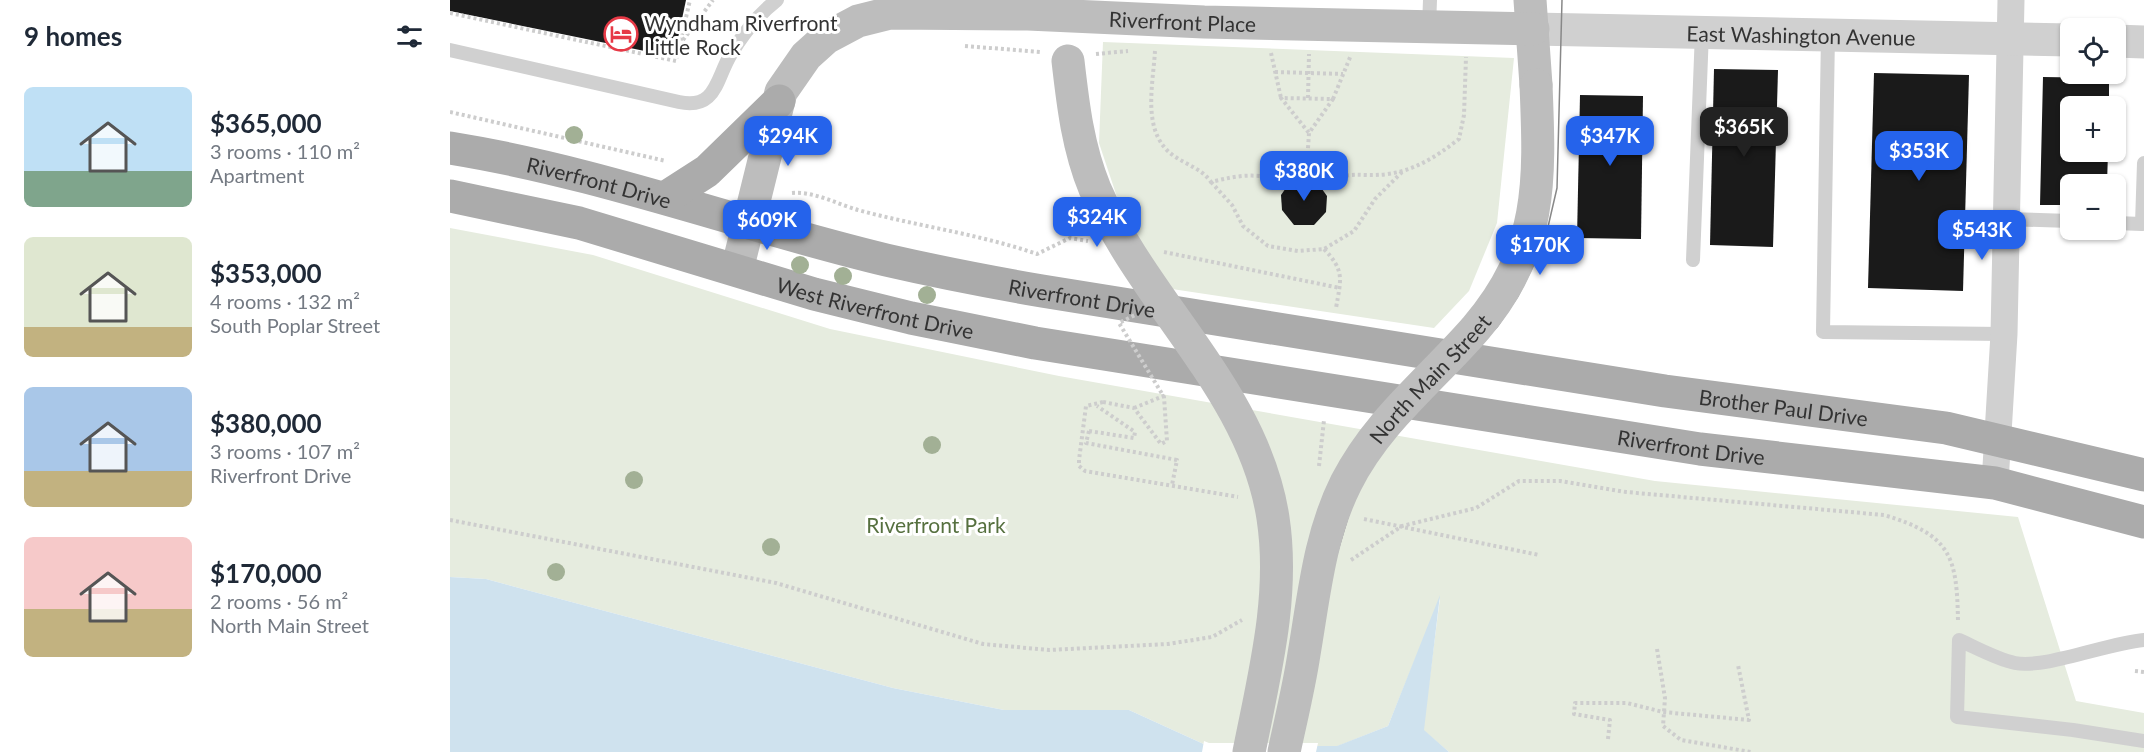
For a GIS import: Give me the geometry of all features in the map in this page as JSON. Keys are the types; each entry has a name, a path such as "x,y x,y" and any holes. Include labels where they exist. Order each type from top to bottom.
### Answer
{"main road":[{"name":"Riverfront Place","path":"748,221 779,100 793,73 826,38 858,21 885,13 914,7 1073,8 1188,16 1532,14"},
{"path":"1073,8 1067,56 1076,128 1095,188 1115,228 1159,301 1226,394 1245,429 1263,474 1273,518 1277,560 1273,622 1249,752"},
{"name":"North Main Street","path":"1284,752 1304,656 1318,562 1329,524 1345,485 1380,429 1476,329 1492,308 1520,259 1535,202 1540,167 1532,14"},
{"path":"665,198 707,171 779,100"},
{"name":"Riverfront Drive","path":"450,148 524,162 665,198 884,260 957,276 1421,350"},
{"name":"West Riverfront Drive","path":"450,196 579,223 813,294 911,318 1035,343 1235,375"},
{"path":"737,270 748,221"},
{"name":"Brother Paul Drive","path":"1421,350 1665,391 1946,428 2144,475"},
{"name":"Riverfront Drive","path":"1235,375 1700,449 1995,483 2144,522"}],"street":[{"path":"1995,483 2004,334 2011,0"},
{"name":"East Washington Avenue","path":"1532,14 1702,33 2060,40"},
{"path":"2126,41 2144,42"}],"lane":[{"path":"450,50 688,104 697,103 712,94 730,56 749,28 777,0"},
{"path":"1693,260 1702,33"},
{"path":"1828,35 1824,332 2004,334"},
{"path":"2126,223 2142,224 2144,163"},
{"path":"2006,219 2060,222"},
{"path":"2144,640 2109,645 2035,664 2002,659 1959,640 1957,717 2073,729 2144,741"}],"path":[{"path":"450,13 676,61 690,0"},
{"path":"681,42 713,0"},
{"path":"960,46 1067,56 1128,51"},
{"path":"1155,51 1152,117 1159,142 1172,154 1205,173 1232,205 1243,226 1268,246 1298,251 1324,249 1354,231 1375,199 1403,171"},
{"path":"1271,54 1281,98 1309,133"},
{"path":"1308,98 1309,54"},
{"path":"1306,178 1309,133 1333,99 1351,55"},
{"path":"1211,182 1229,177 1272,176 1289,185 1293,178 1314,178 1321,187 1337,176 1387,175 1431,160 1459,139 1464,115 1466,57"},
{"path":"1275,72 1343,75"},
{"path":"1281,98 1333,99"},
{"path":"450,112 678,164"},
{"path":"792,193 803,192 858,210 1011,245 1037,254 1070,238 1097,242"},
{"path":"1324,249 1338,264 1341,279 1336,308"},
{"path":"1153,250 1340,288"},
{"path":"1134,408 1161,444 1167,441 1164,396 1119,323 1141,311"},
{"path":"1174,391 1134,408 1103,402 1096,406 1086,406 1078,460 1085,471 1243,498"},
{"path":"1082,430 1134,438 1135,432 1096,406"},
{"path":"1089,431 1086,443 1177,460 1172,485"},
{"path":"1358,518 1539,555"},
{"path":"1657,649 1665,698 1662,712 1663,726 1681,740 1751,752"},
{"path":"1608,739 1611,720 1574,714 1575,703 1627,703 1662,712 1749,720 1738,665"},
{"path":"2135,671 2144,672"}],"green space":[{"path":"1103,42 1514,58 1497,223 1469,291 1434,328 1172,289 1123,215 1099,143"},
{"name":"Riverfront Park","path":"450,228 593,255 830,329 1059,376 1655,481 2018,517 2076,701 2144,713 2144,752 1449,752 1423,730 1440,598 1388,726 1338,746 1208,746 1129,710 1004,710 893,688 486,579 450,577"}],"water":[{"path":"450,577 486,579 893,688 1004,710 1129,710 1208,746 1337,746 1388,726 1440,595 1424,730 1449,752 450,752"}],"pier":[{"path":"1204,741 1209,743 1318,743 1316,752 1202,752"}],"building":[{"name":"Wyndham Riverfront Little Rock","path":"450,0 686,0 674,57 450,11"},
{"path":"1714,69 1778,70 1773,247 1710,245"},
{"path":"1874,73 1969,75 1963,291 1868,288"},
{"path":"2043,77 2060,77 2060,84 2109,84 2109,96 2060,96 2060,162 2108,162 2107,174 2060,174 2060,205 2040,205"},
{"path":"1580,95 1643,96 1641,239 1577,238"},
{"path":"1293,178 1314,178 1327,196 1326,212 1314,225 1294,225 1282,210 1281,195"}],"tram line":[{"path":"1296,752 1330,577 1351,507 1368,472 1407,417 1497,327 1518,296 1544,244 1557,188 1562,0"}],"place":[{"name":"Wyndham Riverfront Little Rock","path":"621,34"}]}
